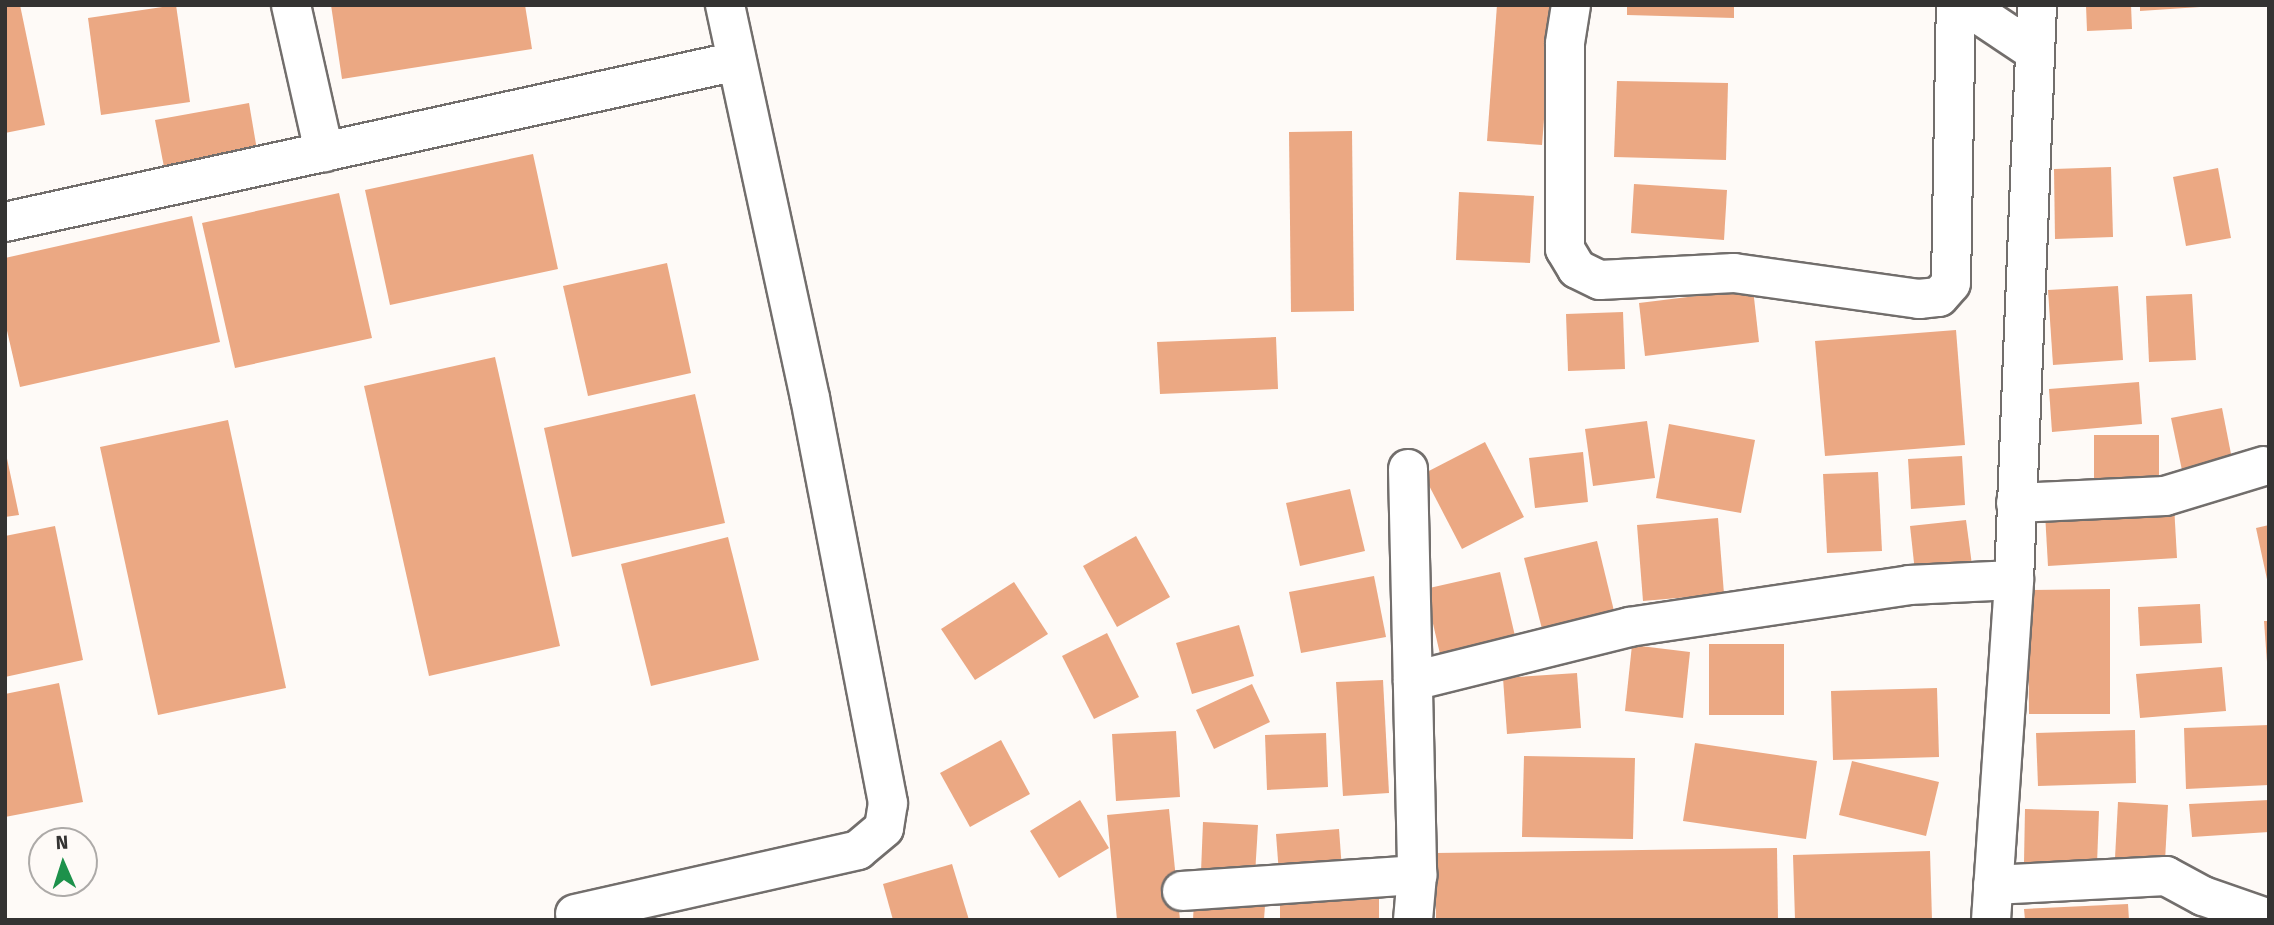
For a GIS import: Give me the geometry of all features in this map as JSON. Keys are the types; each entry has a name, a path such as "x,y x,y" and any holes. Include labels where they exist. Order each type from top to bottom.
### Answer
{"street":[{"path":"291,5 324,152"},
{"path":"575,914 858,850 884,828 886,789 810,398 725,5"},
{"path":"1571,5 1565,44 1565,249 1577,269 1600,280 1734,273 1919,299 1939,297 1951,283 1956,5"},
{"path":"1965,5 2034,51"},
{"path":"2037,5 2014,580 1992,902 2166,876 2203,896 2269,919"},
{"path":"5,222 737,61"},
{"path":"2016,503 2165,496 2264,466"},
{"path":"1408,469 1417,875 1413,920"},
{"path":"1413,681 1629,627 1909,585 2014,580"},
{"path":"1182,891 1417,875"}],"building":[{"path":"5,5 20,5 45,125 5,133"},
{"path":"176,5 190,102 101,115 88,18"},
{"path":"331,5 525,5 532,49 342,79"},
{"path":"1497,5 1553,5 1542,145 1487,141"},
{"path":"1627,5 1734,5 1734,18 1627,15"},
{"path":"2086,5 2131,5 2132,29 2087,31"},
{"path":"2140,5 2200,5 2200,7 2140,11"},
{"path":"1617,81 1728,83 1726,160 1614,157"},
{"path":"249,103 257,150 164,167 155,120"},
{"path":"1352,131 1354,311 1291,312 1289,132"},
{"path":"533,154 558,269 390,305 365,190"},
{"path":"2111,167 2113,237 2055,239 2054,169"},
{"path":"2218,168 2231,238 2186,246 2173,177"},
{"path":"1634,184 1727,190 1724,240 1631,233"},
{"path":"1459,192 1534,196 1530,263 1456,260"},
{"path":"339,193 372,338 235,368 202,223"},
{"path":"192,216 220,342 20,387 5,322 5,258"},
{"path":"667,263 691,373 588,396 563,286"},
{"path":"2118,286 2123,360 2053,365 2048,290"},
{"path":"1753,289 1759,342 1645,356 1639,303"},
{"path":"2192,294 2196,360 2149,362 2146,296"},
{"path":"1623,312 1625,369 1568,371 1566,314"},
{"path":"1956,330 1965,445 1825,456 1815,341"},
{"path":"1276,337 1278,389 1160,394 1157,342"},
{"path":"495,357 560,646 429,676 364,386"},
{"path":"2139,382 2142,424 2052,432 2049,389"},
{"path":"695,394 725,523 572,557 544,428"},
{"path":"2222,408 2233,464 2183,475 2171,418"},
{"path":"228,420 286,688 158,715 100,447"},
{"path":"1647,421 1655,478 1593,486 1585,429"},
{"path":"1669,424 1755,440 1741,513 1656,498"},
{"path":"2094,435 2159,435 2159,491 2094,492"},
{"path":"1485,442 1524,517 1462,549 1423,474"},
{"path":"5,449 19,515 5,517"},
{"path":"1583,452 1588,502 1535,508 1529,458"},
{"path":"1962,456 1965,505 1911,509 1908,459"},
{"path":"1878,472 1882,551 1827,553 1823,474"},
{"path":"1350,489 1365,551 1300,566 1286,503"},
{"path":"2174,505 2177,558 2048,566 2045,513"},
{"path":"1718,518 1724,594 1643,601 1637,525"},
{"path":"1966,520 1972,565 1915,572 1910,526"},
{"path":"2269,525 2269,583 2268,584 2256,528"},
{"path":"55,526 83,660 5,677 5,536"},
{"path":"1136,536 1170,597 1117,627 1083,566"},
{"path":"728,537 759,660 651,686 621,564"},
{"path":"1597,541 1614,611 1542,629 1524,558"},
{"path":"1500,572 1515,636 1440,654 1425,589"},
{"path":"1374,576 1386,637 1301,653 1289,592"},
{"path":"1014,582 1048,634 975,680 941,629"},
{"path":"2110,589 2110,714 2029,714 2028,590"},
{"path":"2200,604 2202,643 2140,646 2138,607"},
{"path":"2264,621 2269,621 2269,662 2267,662"},
{"path":"1239,625 1254,676 1192,694 1176,643"},
{"path":"1107,633 1139,697 1094,719 1062,656"},
{"path":"1709,644 1784,644 1784,715 1709,715"},
{"path":"1632,645 1690,652 1683,718 1625,711"},
{"path":"2222,667 2226,711 2140,718 2136,674"},
{"path":"1577,673 1581,728 1507,734 1503,678"},
{"path":"1383,680 1389,793 1343,796 1336,682"},
{"path":"59,683 83,802 5,817 5,694"},
{"path":"1252,684 1270,722 1214,749 1196,710"},
{"path":"1937,688 1939,757 1833,760 1831,691"},
{"path":"2269,725 2269,785 2186,789 2184,728"},
{"path":"2135,730 2136,783 2038,786 2036,733"},
{"path":"1176,731 1180,797 1116,801 1112,734"},
{"path":"1326,733 1328,787 1267,790 1265,735"},
{"path":"1001,740 1030,794 970,827 940,773"},
{"path":"1695,743 1817,761 1806,839 1683,821"},
{"path":"1524,756 1635,758 1633,839 1522,837"},
{"path":"1852,761 1939,782 1926,836 1839,815"},
{"path":"1080,800 1109,848 1059,878 1030,831"},
{"path":"2269,800 2269,832 2192,837 2189,804"},
{"path":"2118,802 2168,805 2165,861 2115,858"},
{"path":"1169,809 1180,920 1117,920 1107,815"},
{"path":"2025,809 2099,811 2097,864 2024,862"},
{"path":"1203,822 1258,825 1255,875 1201,872"},
{"path":"1339,829 1342,870 1279,874 1276,834"},
{"path":"1777,848 1778,920 1436,920 1435,853"},
{"path":"1930,851 1932,920 1795,920 1793,855"},
{"path":"952,864 969,920 893,920 883,884"},
{"path":"1379,899 1379,920 1280,920 1280,901"},
{"path":"1194,901 1265,905 1264,920 1193,920"},
{"path":"2128,904 2129,920 2025,920 2024,909"}]}
